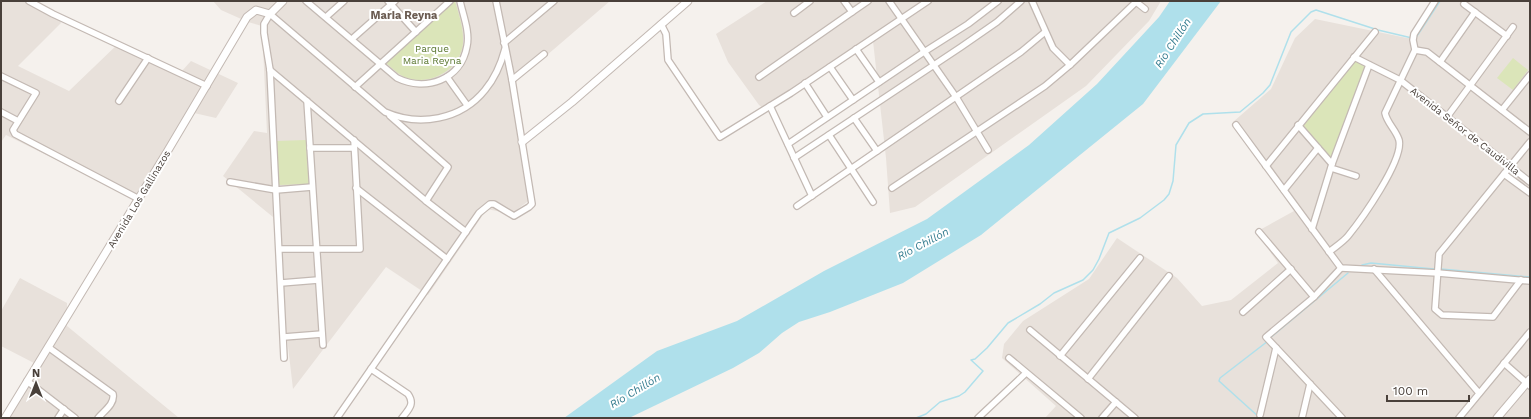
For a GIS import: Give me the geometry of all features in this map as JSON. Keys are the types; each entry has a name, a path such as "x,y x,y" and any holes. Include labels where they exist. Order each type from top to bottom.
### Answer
{"street":[{"path":"29,1 53,14 207,86"},
{"path":"283,1 270,14 264,24 264,33 270,70 284,358"},
{"path":"306,1 397,78 406,82 417,84 429,84 447,77 461,62 467,46 466,28 460,1"},
{"path":"326,17 344,1"},
{"path":"355,87 450,1"},
{"path":"337,418 479,213 490,204 494,204 514,216 532,204 512,80 496,1"},
{"path":"385,112 397,117 422,120 445,117 467,106 477,99 493,79 500,66 505,46 554,1"},
{"path":"522,142 572,102 688,1"},
{"path":"794,13 810,1"},
{"path":"844,1 852,12"},
{"path":"759,77 868,1"},
{"path":"889,1 956,97 988,150"},
{"path":"661,24 666,34 668,60 720,137 805,84 928,1"},
{"path":"788,144 968,24 998,1"},
{"path":"794,158 997,22 1021,1"},
{"path":"1032,1 1053,48 1070,65"},
{"path":"892,188 1045,86 1070,65 1136,1 1145,9"},
{"path":"1329,252 1347,237 1386,181 1397,152 1399,140 1386,118 1385,113 1415,50 1413,40 1414,34 1435,1"},
{"path":"352,40 391,2 416,32"},
{"path":"1464,4 1507,36"},
{"name":"Avenida Los Gallinazos","path":"4,418 139,199 247,17 256,10 270,14"},
{"path":"1440,62 1475,12"},
{"path":"270,14 448,167 426,201"},
{"path":"1447,117 1513,27"},
{"path":"798,206 1021,52 1045,32"},
{"path":"1266,166 1374,32"},
{"path":"856,49 879,82"},
{"path":"1415,50 1427,52 1530,132"},
{"path":"512,80 544,54"},
{"path":"119,101 148,58"},
{"name":"Avenida Señor de Caudivilla","path":"1354,58 1400,80 1530,182"},
{"path":"1312,229 1332,166 1369,65"},
{"path":"830,66 852,100"},
{"path":"270,70 426,201 466,232"},
{"path":"1502,110 1530,75"},
{"path":"1,76 36,93 13,130 15,134 139,199"},
{"path":"447,77 467,106"},
{"path":"805,84 828,117"},
{"path":"307,101 322,345"},
{"path":"770,106 812,196"},
{"path":"1,112 18,121"},
{"path":"854,118 877,151"},
{"path":"1236,125 1341,268"},
{"path":"1298,125 1332,166 1356,176"},
{"path":"829,135 873,202"},
{"path":"279,249 360,249 354,140"},
{"path":"1521,280 1493,317 1442,315 1435,309 1439,254 1530,142"},
{"path":"310,148 354,148"},
{"path":"1284,190 1318,148"},
{"path":"1504,174 1530,194"},
{"path":"230,182 276,190 312,187"},
{"path":"356,188 447,259"},
{"path":"1259,232 1314,297"},
{"path":"1060,356 1140,258"},
{"path":"1342,418 1266,337 1314,297 1341,268 1438,273 1530,281"},
{"path":"1243,312 1291,269"},
{"path":"1374,269 1479,393"},
{"path":"1088,379 1169,276"},
{"path":"281,283 318,280"},
{"path":"1030,330 1135,418"},
{"path":"1459,418 1530,332"},
{"path":"284,336 322,334"},
{"path":"48,347 113,394 113,402 98,418"},
{"path":"1260,415 1276,348"},
{"path":"1009,358 1081,418"},
{"path":"1497,418 1529,383 1504,363"},
{"path":"372,369 408,394 412,399 412,404 402,418"},
{"path":"978,418 1026,373"},
{"path":"27,381 75,418"},
{"path":"1302,418 1310,384"},
{"path":"1102,418 1116,402"},
{"path":"58,418 64,409"}],"shaded area":[{"path":"1,1 32,1 59,18 61,23 18,66 69,91 120,42 182,71 191,61 238,83 216,118 194,113 133,198 6,135 1,142"},
{"path":"213,1 610,1 511,86 531,199 511,214 487,209 428,295 386,267 293,389 273,217 223,176 254,131 267,133 262,26 248,22 221,10"},
{"path":"767,1 1161,1 1149,21 1086,86 915,207 890,213 886,158 873,41 768,112 759,105 728,62 716,34"},
{"path":"1438,1 1530,1 1530,418 1045,418 1056,406 1002,358 1004,344 1023,321 1089,279 1117,238 1177,278 1202,306 1231,300 1278,263 1256,232 1294,211 1233,122 1271,89 1295,38 1315,19 1407,38 1418,33"},
{"path":"20,278 67,303 67,326 179,418 1,418 34,363 1,346 1,311"}],"green space":[{"name":"Parque Maria Reyna","path":"455,1 462,27 463,43 461,52 452,67 437,76 420,80 404,77 386,63"},
{"path":"1513,58 1528,70 1513,90 1497,78"},
{"path":"1355,61 1365,66 1331,158 1303,125"},
{"path":"306,140 309,184 279,185 276,141"}],"water":[{"name":"Río Chillón","path":"1170,1 1221,1 1143,104 981,235 903,283 830,312 799,322 782,333 759,353 733,368 629,418 564,418 657,351 737,321 824,271 927,219 1029,145 1097,84 1159,17"}],"waterway":[{"path":"1415,37 1440,1"},
{"path":"916,418 926,414 940,402 959,396 965,392 983,371 971,360 975,359 987,348 1008,323 1040,304 1054,293 1083,280 1093,270 1109,233 1140,218 1164,200 1169,194 1173,181 1176,145 1189,123 1203,114 1240,112 1263,93 1270,85 1291,32 1311,12 1316,10 1378,30 1412,38"},
{"path":"1362,265 1371,263 1434,269"},
{"path":"1441,269 1530,277"},
{"path":"1270,338 1348,273"},
{"path":"1260,418 1219,381 1220,378 1268,341"}],"district":[{"name":"Maria Reyna","path":"404,15"}]}
